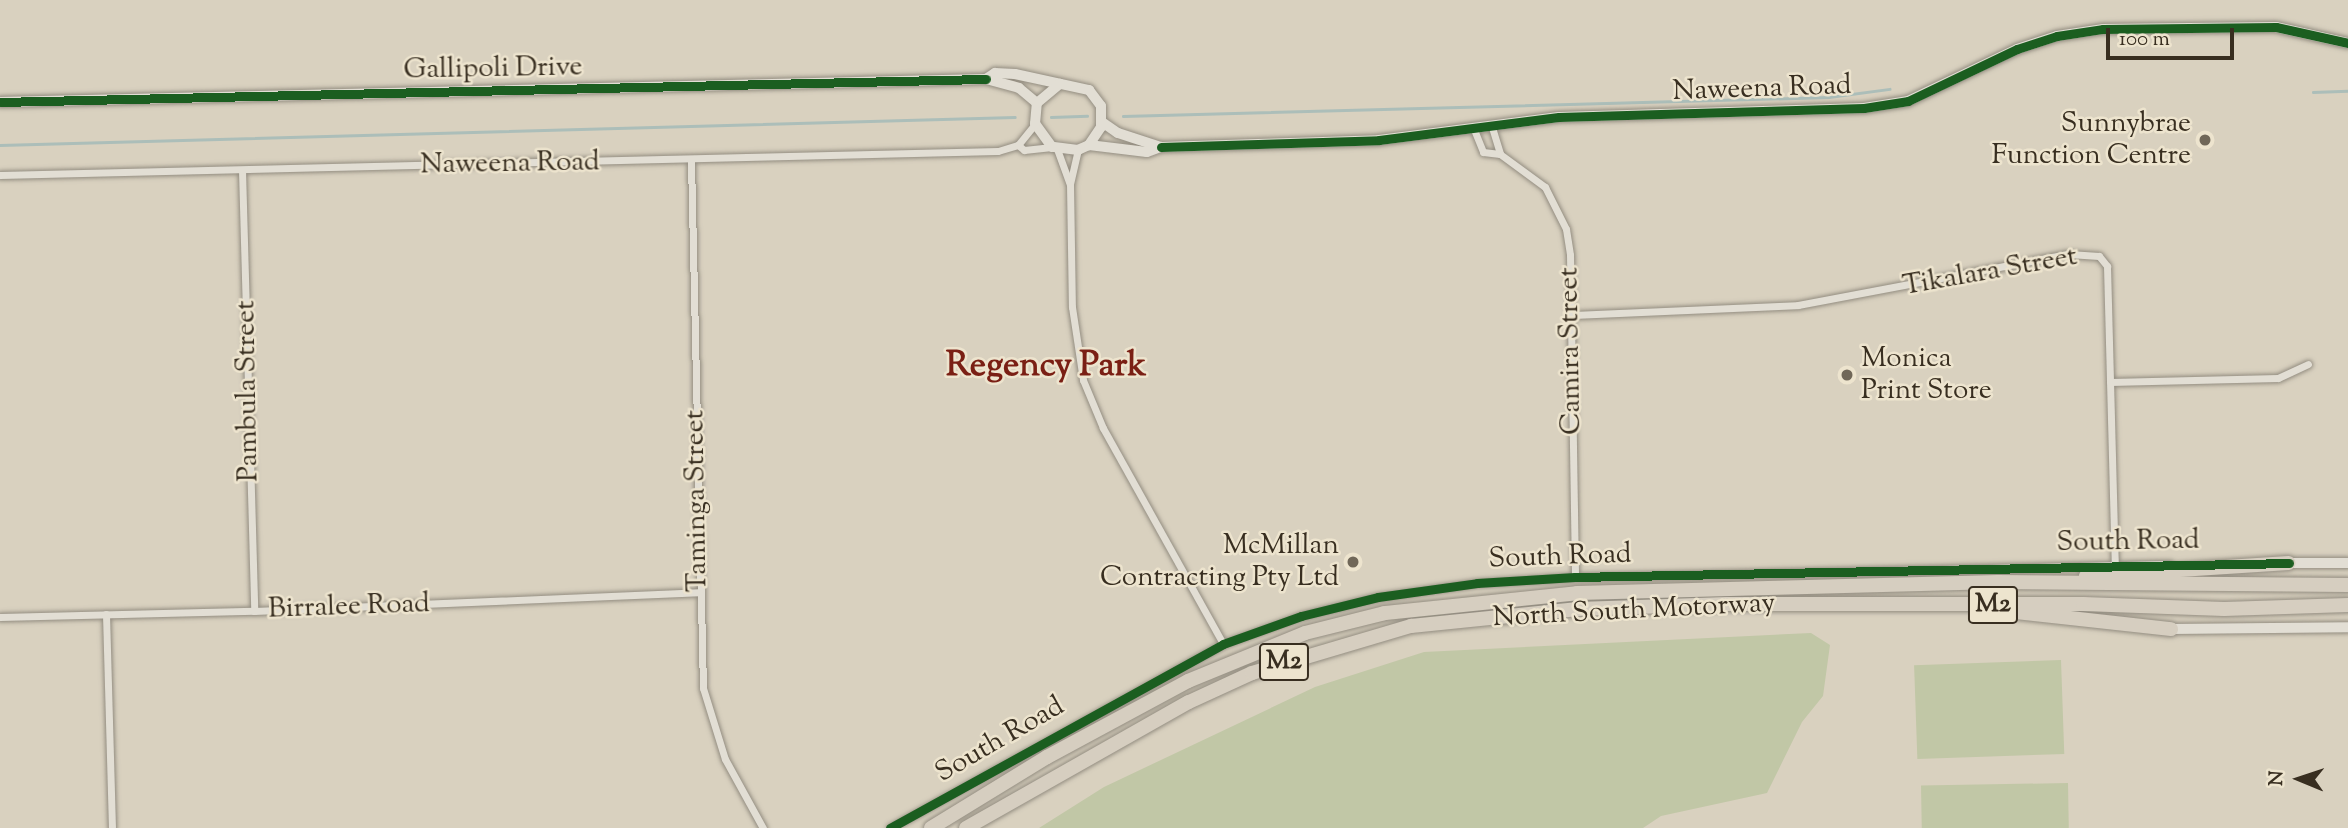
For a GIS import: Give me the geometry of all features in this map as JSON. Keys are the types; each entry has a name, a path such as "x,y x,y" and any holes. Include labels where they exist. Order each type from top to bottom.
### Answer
{"highway":[{"path":"1998,582 2289,563"},
{"name":"North South Motorway","path":"931,827 1047,757 1188,681 1305,633 1385,613 1577,593 1998,582 2348,584"},
{"name":"North South Motorway","path":"966,828 1189,702 1252,673 1411,626 1578,609 1727,604 2224,609 2348,605"},
{"name":"M2","path":"1968,605 2171,629"}],"street":[{"name":"Naweena Road","path":"1089,145 1147,152 1161,147 1379,140 1559,117 1887,105 1931,92 2017,49 2103,29 2276,27 2308,30 2348,43"},
{"name":"Gallipoli Drive","path":"986,79 995,73 1015,74 1060,84"},
{"name":"Gallipoli Drive","path":"0,102 986,79 1018,88 1037,103"},
{"path":"1018,145 1035,124 1037,103 1060,84 1089,90 1101,106 1102,122 1089,145 1078,150 1055,148"},
{"name":"Naweena Road","path":"1102,122 1118,133 1161,147"},
{"path":"1035,124 1055,148 1070,184"},
{"path":"1491,124 1500,154"},
{"name":"Camira Street","path":"1473,127 1479,149 1490,155 1500,154 1535,176 1558,205 1570,255 1574,578"},
{"name":"Naweena Road","path":"0,175 998,151 1018,145 1024,150 1055,148"},
{"path":"1078,150 1070,184 1072,307 1083,380 1098,418 1223,644"},
{"name":"Taminga Street","path":"691,160 703,688 711,726 763,828"},
{"name":"Pambula Street","path":"242,170 254,611"},
{"name":"Tikalara Street","path":"1571,315 1798,305 2089,254 2099,256 2107,266 2115,564"},
{"path":"2110,382 2278,379 2308,364"},
{"name":"South Road","path":"890,828 1223,644 1301,616 1391,594 1574,578 2115,564 2348,563"},
{"name":"Birralee Road","path":"0,617 254,611 699,592"},
{"path":"106,614 112,828"},
{"name":"M2","path":"2171,629 2348,627"}],"green space":[{"path":"1811,633 1830,645 1823,696 1802,722 1767,793 1661,816 1643,828 1039,828 1104,787 1315,687 1424,652"},
{"path":"2061,660 2064,754 1917,759 1914,665"},
{"path":"2068,783 2069,828 1922,828 1921,786"}],"waterway":[{"path":"1123,116 1829,97 1889,89"},
{"path":"2313,92 2348,91"},
{"path":"1051,117 1087,116"},
{"path":"0,145 1015,117"}],"cycle path":[{"path":"1161,147 1379,140 1559,117 1864,108 1908,101 2017,49 2057,36 2103,29 2276,27 2348,43"},
{"path":"0,102 986,79"},
{"path":"890,828 1223,644 1301,616 1378,597 1477,583 1575,577 2289,563"}],"place":[{"name":"Sunnybrae Function Centre","path":"2205,140"},
{"name":"Monica Print Store","path":"1847,375"},
{"name":"McMillan Contracting Pty Ltd","path":"1353,562"}],"district":[{"name":"Regency Park","path":"1046,367"}]}
